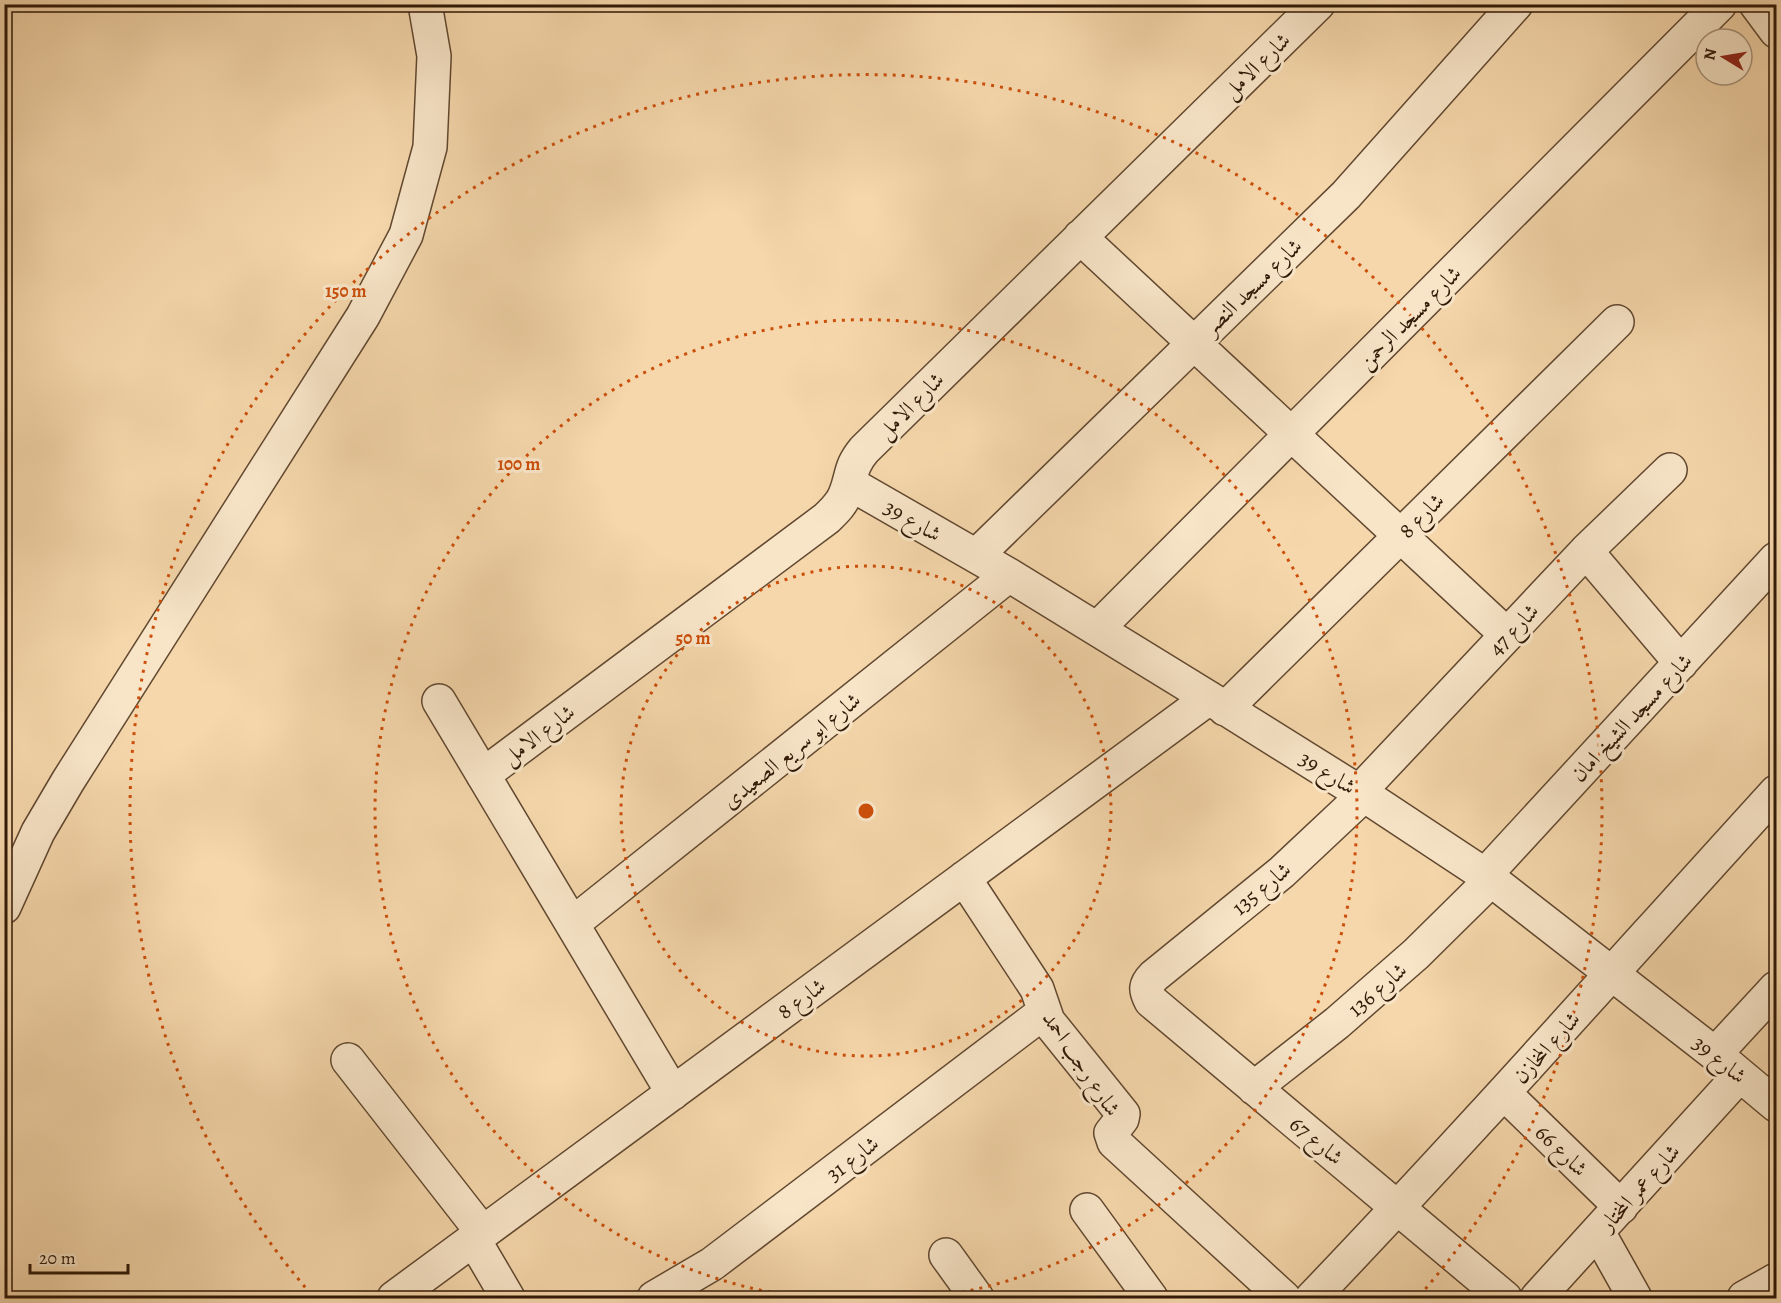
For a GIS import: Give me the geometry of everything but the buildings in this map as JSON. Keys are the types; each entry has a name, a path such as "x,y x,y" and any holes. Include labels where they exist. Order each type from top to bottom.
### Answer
{"street":[{"path":"4,907 38,832 68,781 363,316 406,235 430,147 434,56 425,4"},
{"name":"شارع الامل","path":"483,775 827,518 845,497 851,471 856,459 864,450 1318,4"},
{"name":"شارع مسجد النصر","path":"976,556 1346,195 1516,4"},
{"name":"شارع مسجد الرحمن","path":"1097,629 1720,4"},
{"path":"1756,4 1776,31"},
{"path":"1080,237 1507,635"},
{"name":"شارع 8","path":"394,1299 964,878 1217,703 1401,536 1617,322"},
{"name":"شارع 47","path":"1362,793 1586,551 1670,470"},
{"name":"شارع 39","path":"849,483 1010,575 1362,793 1488,878 1715,1054 1776,1105"},
{"path":"1586,551 1681,663"},
{"name":"شارع مسجد الشيخ امان","path":"1488,878 1776,559"},
{"name":"شارع ابو سريع الصعيدى","path":"572,924 1010,575"},
{"path":"439,701 673,1093"},
{"name":"شارع المخازن","path":"1312,1299 1504,1094 1776,792"},
{"name":"شارع 135","path":"1154,976 1282,872 1362,793"},
{"name":"شارع رجب احمد","path":"964,878 1037,989 1048,1021 1123,1114 1122,1119 1111,1133 1114,1142 1284,1299"},
{"name":"شارع 136","path":"1254,1088 1337,1023 1416,954 1488,878"},
{"name":"شارع 67","path":"1154,976 1147,983 1146,992 1151,1001 1505,1299"},
{"path":"1715,1054 1776,988"},
{"name":"شارع 31","path":"654,1299 712,1264 1044,1012"},
{"path":"348,1060 478,1236 508,1299"},
{"name":"شارع عمر المختار","path":"1537,1299 1740,1075"},
{"name":"شارع 66","path":"1504,1094 1621,1207"},
{"path":"1088,1210 1151,1299"},
{"path":"1598,1232 1635,1299"},
{"path":"946,1255 977,1299"},
{"path":"1744,1299 1776,1280"}]}
